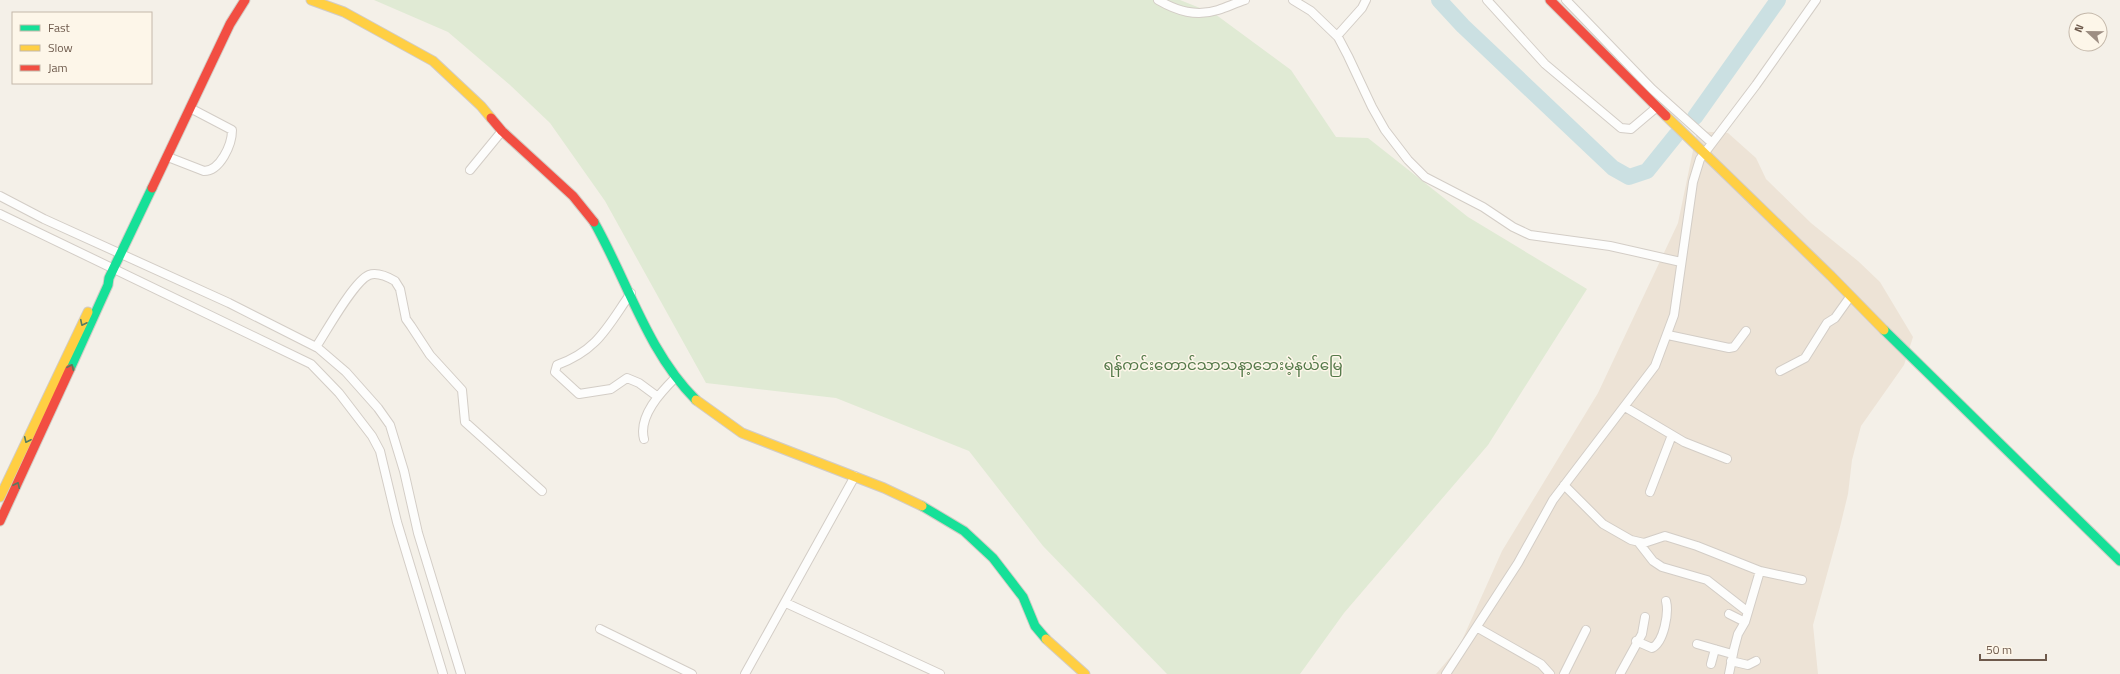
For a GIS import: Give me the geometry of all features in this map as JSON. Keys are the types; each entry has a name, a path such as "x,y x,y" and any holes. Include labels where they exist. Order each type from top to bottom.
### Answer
{"street":[{"path":"0,521 108,285 109,278 168,157 230,24 244,0"},
{"path":"311,0 344,12 433,61 480,106 502,131 551,174 586,210 596,223 631,293 643,323 676,377 702,406 742,433 855,476 914,502 964,531 1008,576 1023,597 1035,626 1043,636 1085,674"},
{"path":"1158,0 1180,11 1202,13 1217,11 1245,0"},
{"path":"1293,0 1311,11 1337,36 1385,130 1411,165 1425,177 1482,207 1513,227 1530,235 1610,246 1681,262"},
{"path":"1337,36 1362,8 1366,0"},
{"path":"1487,0 1546,64 1620,128 1631,129 1657,107"},
{"path":"1550,0 2120,562"},
{"path":"1566,0 1652,89 1711,144"},
{"path":"1446,674 1478,628 1518,563 1553,500 1655,366 1668,335 1674,315 1693,182 1704,152 1756,85 1816,0"},
{"path":"168,157 204,171 210,171 219,164 232,136 232,130 190,108"},
{"path":"470,170 502,131"},
{"path":"0,196 121,254 229,303 316,347 346,372 378,408 390,425 404,471 418,533 461,674"},
{"path":"0,214 311,364 340,393 372,436 380,451 397,522 443,674"},
{"path":"316,347 351,293 364,278 375,274 395,281 400,289 406,318 430,355 462,390 465,422 542,491"},
{"path":"0,497 101,285 109,278"},
{"path":"631,293 598,340 580,356 557,365 555,372 579,394 616,388 625,379 629,378 658,398"},
{"path":"1780,371 1805,358 1827,323 1836,318 1850,297"},
{"path":"1668,335 1729,348 1734,347 1746,331"},
{"path":"644,439 643,424 658,398 676,377"},
{"path":"1625,407 1672,435 1727,459"},
{"path":"1650,492 1672,435"},
{"path":"745,674 786,603 855,476"},
{"path":"1564,485 1604,524 1621,535 1639,543 1658,564 1706,580 1748,612"},
{"path":"1639,543 1665,536 1760,571 1802,580"},
{"path":"1730,674 1738,634 1745,622 1760,571"},
{"path":"1636,641 1652,648 1656,645 1664,629 1668,609 1666,602"},
{"path":"786,603 940,674"},
{"path":"1729,614 1745,622"},
{"path":"1620,674 1636,641 1642,634 1645,617"},
{"path":"1478,628 1541,664 1550,674"},
{"path":"600,629 692,674"},
{"path":"1564,674 1586,630"},
{"path":"1697,644 1715,649 1748,665 1756,661"},
{"path":"1711,664 1715,649"}],"shaded area":[{"path":"1697,131 1728,133 1756,158 1766,179 1811,223 1858,261 1880,282 1913,337 1904,365 1861,426 1852,460 1848,494 1813,625 1818,674 1436,674 1459,647 1502,551 1598,393 1678,223"}],"green space":[{"name":"ရန်ကင်းတောင်သာသနာ့ဘေးမဲ့နယ်မြေ","path":"374,0 1180,0 1215,14 1291,70 1336,137 1368,138 1468,217 1587,289 1488,445 1344,613 1300,674 1167,674 1043,546 969,451 836,398 706,383 605,201 550,123 510,85 448,32"}],"waterway":[{"path":"1439,0 1463,26 1613,168 1629,177 1647,171 1676,135"},
{"path":"1695,117 1778,0"}],"traffic: fast":[{"path":"70,369 108,285 109,278 152,188"},
{"path":"594,222 651,338 679,381 696,400"},
{"path":"1884,330 2120,561"},
{"path":"922,506 964,531 993,558 1023,597 1035,626 1046,639"}],"traffic: slow":[{"path":"311,0 344,12 433,61 481,106 491,118"},
{"path":"1666,116 1831,276 1884,330"},
{"path":"0,497 88,312"},
{"path":"696,400 742,433 884,488 922,506"},
{"path":"1046,639 1085,674"}],"traffic: jam":[{"path":"152,188 230,24 245,0"},
{"path":"1550,0 1666,116"},
{"path":"491,118 502,131 573,196 594,222"},
{"path":"0,521 70,369"}]}
